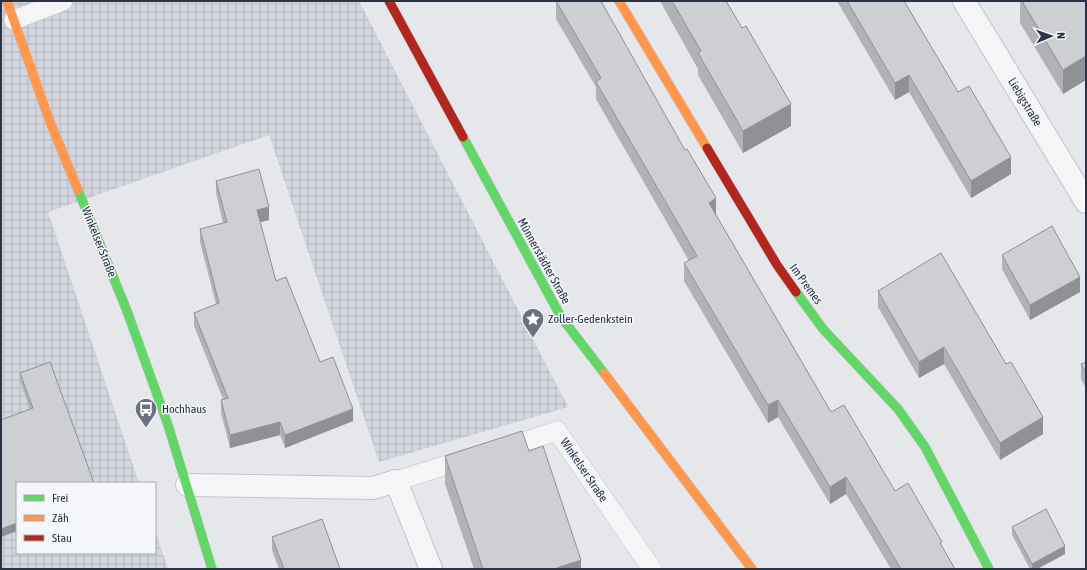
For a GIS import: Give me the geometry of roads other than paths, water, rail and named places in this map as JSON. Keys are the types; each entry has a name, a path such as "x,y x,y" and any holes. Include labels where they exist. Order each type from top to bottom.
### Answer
{"street":[{"name":"Winkelser Straße","path":"7,1 50,122 127,311 168,425 212,569"},
{"name":"Münnerstädter Straße","path":"388,1 561,317 752,569"},
{"name":"Im Premes","path":"619,1 777,265 823,329 898,409 924,447 989,569"},
{"name":"Liebigstraße","path":"964,1 1086,202"},
{"name":"Winkelser Straße","path":"187,485 373,488 396,481"},
{"path":"396,481 431,569"}],"lane":[{"path":"14,20 63,1"},
{"name":"Winkelser Straße","path":"396,481 557,431 652,569"}],"place":[{"name":"Zoller-Gedenkstein","path":"533,338"},
{"name":"Hochhaus","path":"146,428"}]}
